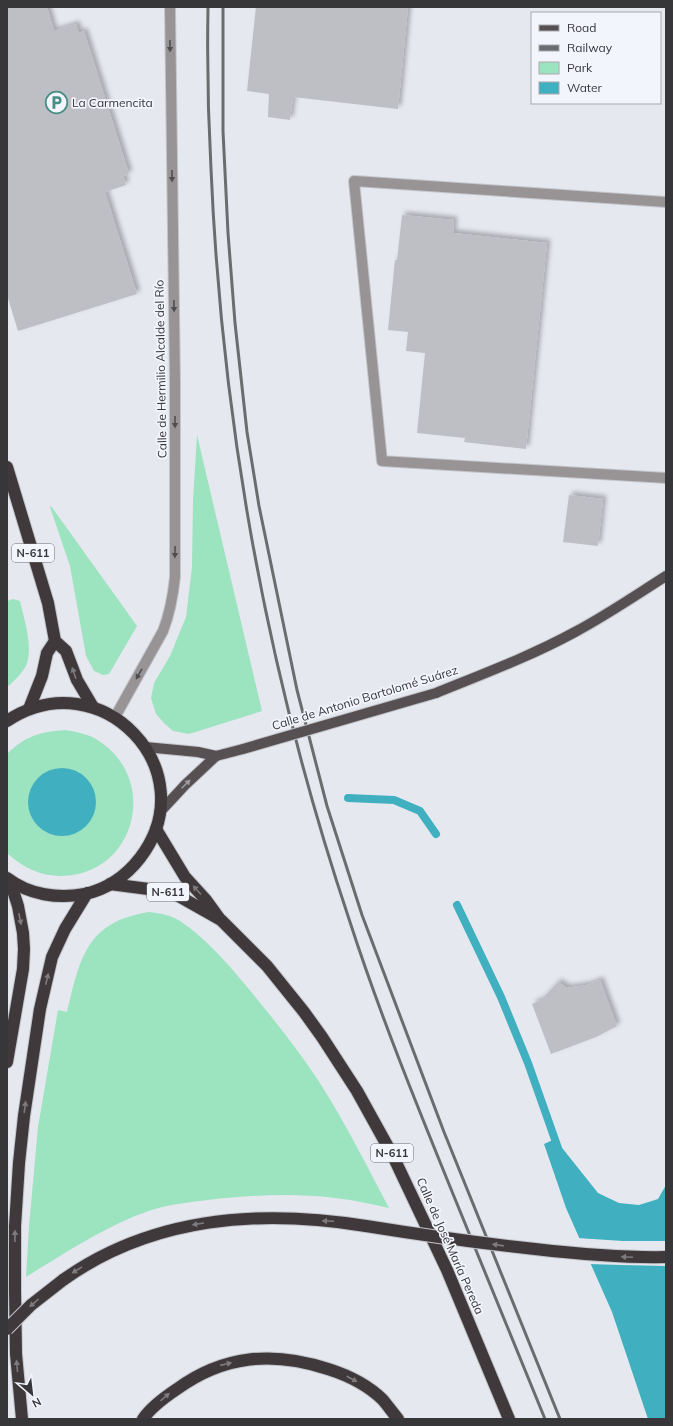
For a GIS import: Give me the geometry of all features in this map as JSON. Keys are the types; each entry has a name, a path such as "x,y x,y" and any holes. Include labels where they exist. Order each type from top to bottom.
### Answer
{"highway":[{"name":"N-611","path":"7,467 48,602 55,641"},
{"path":"28,709 42,676 46,653 55,641 66,651 77,680 93,707"},
{"name":"N-611","path":"7,721 28,709 54,703 80,704 93,707 115,717 132,730 145,747 157,774 160,793 159,813 156,829 147,848 134,865 110,884 87,893 74,896 47,895 35,892 9,880"},
{"name":"Calle de José María Pereda","path":"156,829 185,877 206,900 221,920 267,966 304,1012 339,1063 374,1119 394,1156 447,1270 509,1419"},
{"path":"7,1062 23,969 24,949 23,933 18,906 9,880"},
{"name":"Calle de José María Pereda","path":"110,884 164,891 175,894 221,920"},
{"path":"22,1419 16,1354 15,1226 24,1116 40,1009 52,957 65,929 87,893"},
{"path":"7,1329 31,1305 63,1280 110,1252 129,1243 173,1229 197,1224 225,1221 282,1219 334,1221 505,1246 587,1255 640,1258 666,1257"},
{"path":"143,1419 167,1395 190,1379 217,1366 247,1360 275,1357 308,1362 340,1373 364,1385 383,1400 398,1419"}],"main road":[{"name":"Calle de Antonio Bartolomé Suárez","path":"145,747 198,752 216,756 436,693 510,664 576,632 632,599 666,576"},
{"name":"Calle de Antonio Bartolomé Suárez","path":"159,813 185,785 216,756"}],"street":[{"name":"Calle de Hermilio Alcalde del Río","path":"115,717 163,631 170,611 175,577 175,391 170,7"},
{"path":"666,202 354,181 382,461 666,478"}],"green space":[{"path":"197,435 262,711 189,734 173,731 164,723 156,714 151,698 154,683 170,656 186,617 192,567 193,500"},
{"path":"51,506 137,626 109,674 103,675 94,671 86,656 70,566 50,507"},
{"path":"13,599 20,601 27,632 29,656 24,669 7,687 7,601"},
{"path":"65,730 83,734 99,741 118,758 129,779 133,801 131,823 122,843 107,860 86,872 53,876 32,870 7,853 7,754 20,743 33,736"},
{"path":"149,912 173,917 191,929 221,957 277,1023 314,1074 339,1114 389,1208 362,1202 319,1196 287,1195 240,1197 175,1204 155,1209 122,1222 89,1239 26,1277 38,1127 58,1010 67,1012 76,975 82,959 89,946 99,934 111,924 128,917"}],"water":[{"path":"62,768 75,771 86,778 93,789 96,802 93,815 86,826 75,833 62,836 49,833 38,826 31,815 28,802 31,789 38,778 49,771"},
{"path":"555,1139 598,1193 619,1203 639,1205 658,1199 666,1185 666,1419 648,1419 612,1312 566,1208 544,1144"}],"pier":[{"path":"577,1238 623,1241 666,1241 666,1266 589,1264"}],"building":[{"name":"La Carmencita","path":"7,7 47,7 54,31 76,24 79,33 84,31 129,174 123,176 126,185 105,192 137,294 18,331 7,295"},
{"path":"256,7 408,7 398,109 293,97 290,120 268,117 269,94 247,91"},
{"path":"402,215 454,220 453,233 547,243 526,449 464,442 465,438 417,433 425,353 406,351 408,332 388,330 395,260 397,260"},
{"path":"569,495 603,499 598,546 563,542"},
{"path":"600,980 617,1026 596,1037 551,1054 532,1004 541,1000 558,982 567,988 587,985"}],"waterway":[{"path":"348,798 394,800 420,811 436,834"},
{"path":"457,905 501,997 528,1063 558,1148"}],"railway":[{"path":"208,7 208,108 210,149 217,265 226,360 238,455 254,549 273,643 295,736 320,828 349,919 398,1057 545,1419"},
{"path":"223,7 223,131 228,233 235,323 247,432 259,506 297,690 327,806 362,915 444,1132 560,1419"}],"place":[{"name":"La Carmencita","path":"57,103"}]}
